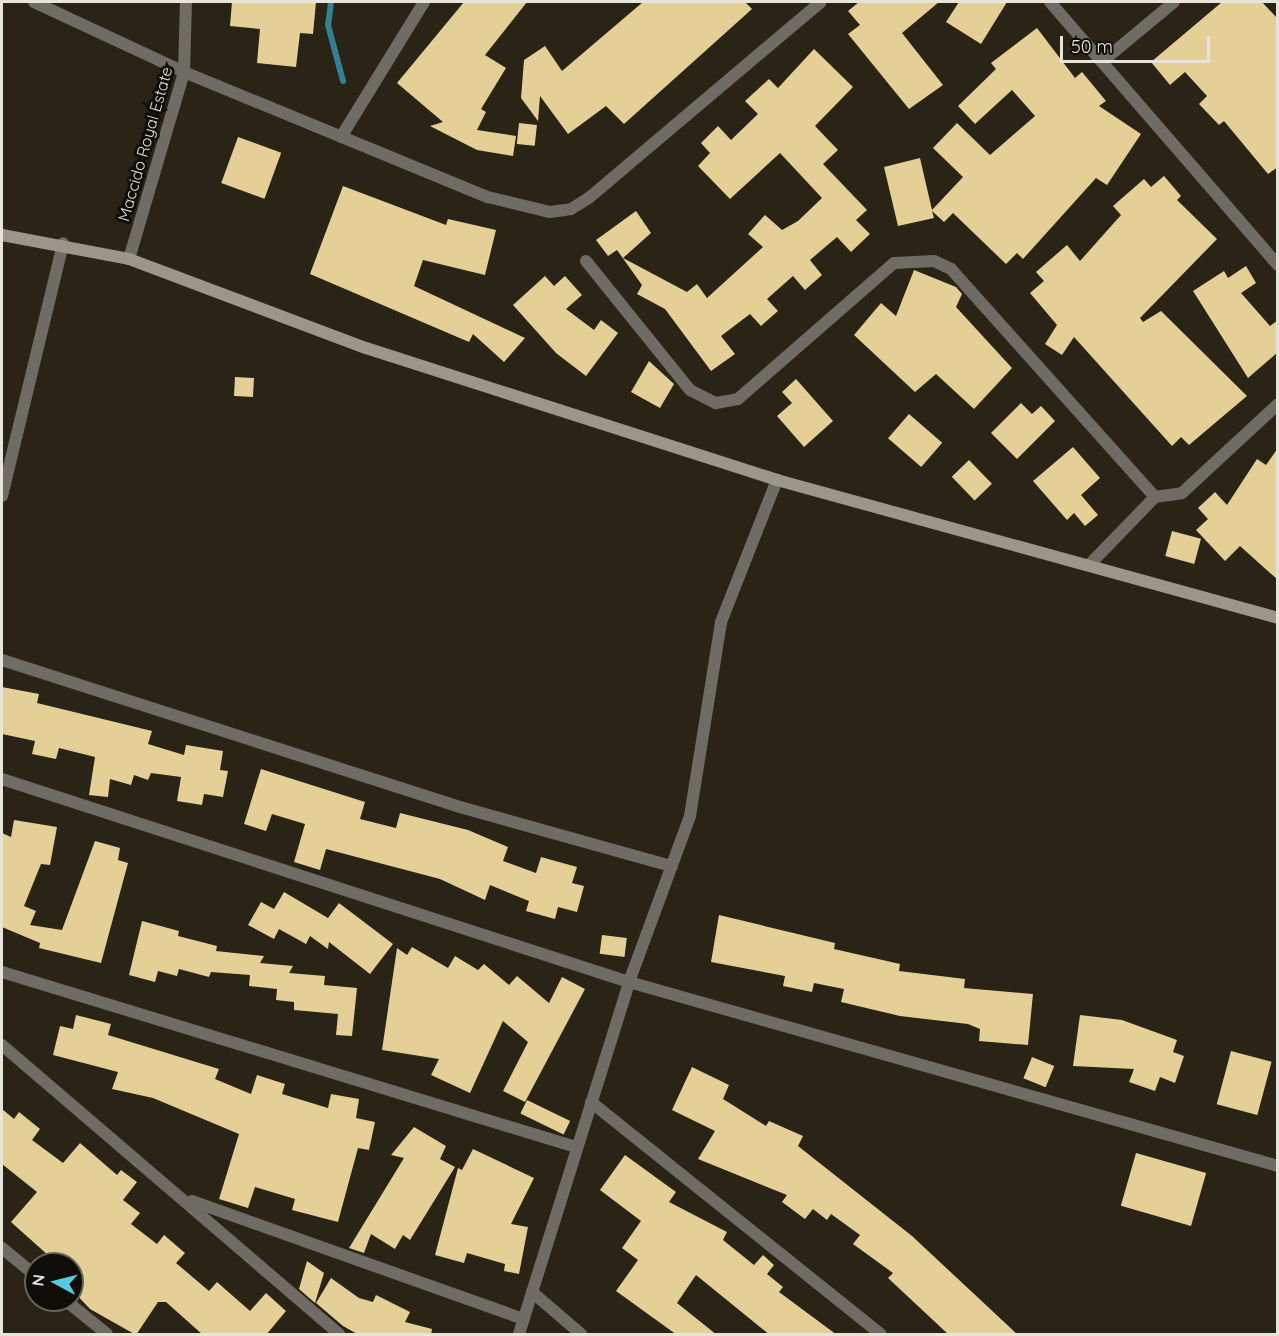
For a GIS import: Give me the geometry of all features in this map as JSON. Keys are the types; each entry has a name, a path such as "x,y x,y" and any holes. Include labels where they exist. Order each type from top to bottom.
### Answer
{"street":[{"path":"34,2 184,72 488,197 528,209 571,209 821,2"},
{"name":"Maccido Royal Estate","path":"129,259 184,72 186,2"},
{"path":"341,137 424,2"},
{"path":"1050,2 1278,265"},
{"path":"1103,61 1174,2"},
{"path":"2,235 63,243 129,259 366,348 777,480 1090,564 1278,618"},
{"path":"2,496 63,243"},
{"path":"586,261 690,390 716,403 738,399 894,263 934,261 951,269 1155,497"},
{"path":"1090,564 1155,497 1182,493 1278,404"},
{"path":"519,1335 629,982 690,816 721,622 777,480"},
{"path":"2,660 460,807 672,866"},
{"path":"2,779 629,982 1278,1166"},
{"path":"2,972 576,1147"},
{"path":"2,1045 185,1199 339,1335"},
{"path":"591,1102 882,1335"},
{"path":"185,1199 524,1319"},
{"path":"2,1248 24,1266"},
{"path":"532,1292 581,1335"},
{"path":"79,1312 107,1335"}],"building":[{"path":"232,2 316,2 313,34 300,33 296,67 257,63 260,29 230,26"},
{"path":"464,2 527,2 485,55 506,68 481,109 486,112 477,130 516,136 513,156 477,150 430,126 443,122 397,83"},
{"path":"643,2 745,2 752,9 624,124 606,106 568,134 540,96 538,121 521,98 524,60 545,46 562,71"},
{"path":"859,2 939,2 902,33 943,85 909,109 848,34 860,25 848,11"},
{"path":"959,2 1007,2 981,44 946,22"},
{"path":"1222,2 1262,2 1278,19 1278,167 1268,174 1224,121 1219,125 1199,104 1207,96 1185,72 1170,85 1151,62"},
{"path":"1037,28 1075,78 1082,72 1106,101 1099,106 1141,134 1107,185 1096,178 1023,259 1017,253 1006,264 953,213 944,222 932,211 934,218 898,226 884,167 920,158 932,210 963,177 933,148 957,123 990,155 1035,116 1012,90 975,124 958,106 996,69 991,63"},
{"path":"814,49 853,87 815,126 838,150 823,164 867,210 856,220 870,234 851,252 837,237 810,260 822,275 805,290 793,276 767,299 778,311 761,326 750,314 721,336 735,354 711,371 665,309 637,294 642,285 617,250 608,256 596,240 636,211 651,233 623,258 687,292 697,284 707,298 763,247 748,234 765,215 782,230 798,221 822,198 780,153 730,199 698,166 710,153 701,143 718,126 731,140 758,114 745,101 769,79 778,88"},
{"path":"519,123 537,125 535,146 517,144"},
{"path":"238,137 281,153 264,199 221,183"},
{"path":"1164,176 1181,196 1177,200 1217,239 1140,318 1143,322 1161,311 1247,396 1189,445 1181,437 1172,446 1074,337 1062,355 1045,344 1057,325 1030,293 1044,281 1036,272 1067,245 1080,261 1121,215 1113,206 1144,179 1151,187"},
{"path":"343,186 446,225 448,219 496,230 485,275 423,260 414,286 525,338 504,362 473,334 469,342 310,274"},
{"path":"1246,266 1256,283 1241,293 1270,326 1278,320 1278,352 1248,378 1193,291 1224,271 1228,278"},
{"path":"914,270 956,287 962,294 956,307 1012,368 974,409 936,374 915,392 854,335 881,303 896,316"},
{"path":"545,276 554,286 565,276 582,295 566,309 594,330 601,320 618,333 586,376 556,353 513,305"},
{"path":"649,361 674,384 660,408 631,392"},
{"path":"235,377 254,378 253,397 234,396"},
{"path":"796,379 833,421 804,447 777,416 792,403 782,392"},
{"path":"1021,403 1032,414 1041,406 1055,421 1017,459 991,433"},
{"path":"909,414 942,443 921,467 888,438"},
{"path":"1073,447 1100,478 1081,495 1098,515 1085,526 1074,513 1067,520 1033,481"},
{"path":"1278,448 1278,580 1240,546 1225,561 1196,530 1208,519 1198,508 1215,492 1227,505 1257,459 1266,465"},
{"path":"969,460 992,484 975,500 952,477"},
{"path":"1172,531 1201,539 1194,564 1165,556"},
{"path":"2,687 39,694 37,703 152,731 148,744 184,755 186,745 223,751 220,770 228,771 223,797 204,794 202,805 177,801 181,777 151,773 148,780 134,775 131,785 110,779 108,797 89,795 95,757 59,748 56,759 32,754 35,741 2,734"},
{"path":"261,769 365,802 360,819 396,828 400,813 468,830 508,847 503,861 536,873 541,857 577,867 572,883 584,886 577,912 558,907 555,919 526,911 529,901 490,885 485,900 440,879 326,849 320,870 294,862 305,824 272,814 266,831 244,824"},
{"path":"14,820 57,827 50,865 41,864 24,906 36,911 30,925 62,930 95,841 120,848 118,860 128,863 101,963 39,948 40,943 2,927 2,833 11,837"},
{"path":"284,892 328,918 339,903 393,944 370,974 329,942 328,949 310,936 306,944 279,929 274,939 248,925 261,902 274,909"},
{"path":"719,915 835,943 834,949 900,964 899,971 965,979 964,988 1033,994 1028,1045 979,1041 980,1029 968,1024 900,1016 841,1002 844,989 814,983 812,992 783,986 785,976 711,962"},
{"path":"142,921 179,931 178,936 217,946 216,951 264,956 260,963 293,966 289,973 325,976 324,985 357,988 352,1036 336,1035 338,1014 294,1010 294,1002 276,1000 277,989 249,986 250,975 211,972 209,977 179,969 177,976 158,971 155,982 129,975"},
{"path":"602,935 627,938 624,957 600,954"},
{"path":"412,947 448,968 455,956 478,970 484,964 509,985 517,976 549,1003 562,977 585,989 525,1102 503,1091 528,1042 503,1021 470,1093 431,1075 439,1059 382,1050 397,948 407,955"},
{"path":"76,1015 111,1024 108,1035 219,1069 215,1079 251,1094 257,1075 285,1084 282,1094 328,1108 331,1094 359,1099 356,1118 375,1122 369,1150 358,1148 338,1222 292,1210 295,1199 255,1187 248,1208 219,1199 239,1134 153,1098 112,1089 118,1072 53,1055 60,1026 73,1029"},
{"path":"1080,1015 1122,1020 1177,1040 1173,1052 1184,1056 1175,1083 1160,1077 1155,1091 1129,1082 1134,1069 1073,1066"},
{"path":"1231,1051 1272,1062 1257,1115 1217,1104"},
{"path":"1032,1057 1054,1066 1046,1087 1023,1078"},
{"path":"692,1067 729,1085 723,1099 766,1126 769,1121 803,1136 798,1146 912,1236 1018,1335 949,1335 888,1278 893,1273 853,1244 860,1235 831,1214 827,1220 813,1209 805,1219 782,1202 787,1195 698,1159 715,1131 672,1110"},
{"path":"527,1100 570,1121 564,1135 520,1113"},
{"path":"2,1109 14,1119 19,1112 40,1129 32,1140 63,1163 80,1143 117,1175 121,1170 137,1182 123,1200 140,1213 131,1224 157,1244 164,1235 185,1253 176,1263 209,1291 217,1282 250,1311 266,1293 286,1311 266,1335 203,1335 166,1302 158,1302 136,1335 90,1309 84,1303 84,1252 45,1252 11,1222 37,1192 2,1164"},
{"path":"414,1127 446,1146 440,1159 455,1167 410,1240 403,1235 395,1249 371,1234 364,1253 349,1248 404,1158 391,1155"},
{"path":"473,1149 534,1178 511,1224 528,1227 519,1274 504,1271 505,1264 467,1253 464,1263 435,1255 458,1168 462,1170"},
{"path":"1136,1153 1206,1173 1191,1226 1121,1206"},
{"path":"625,1155 676,1192 669,1202 727,1232 723,1240 754,1265 763,1255 774,1265 767,1274 783,1287 779,1292 837,1335 770,1335 696,1275 677,1303 717,1335 677,1335 616,1291 638,1260 622,1248 641,1221 600,1190"},
{"path":"307,1261 324,1273 315,1303 299,1289"},
{"path":"331,1278 359,1298 373,1302 376,1295 410,1312 405,1322 432,1329 431,1335 359,1335 343,1326 316,1303"}],"waterway":[{"path":"331,2 328,25 343,81"}]}
